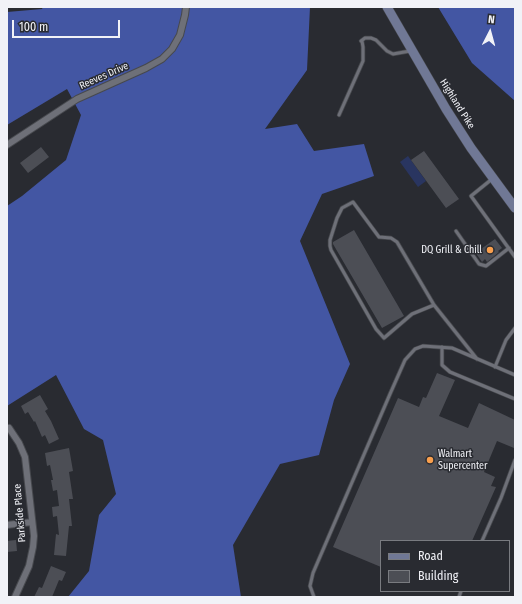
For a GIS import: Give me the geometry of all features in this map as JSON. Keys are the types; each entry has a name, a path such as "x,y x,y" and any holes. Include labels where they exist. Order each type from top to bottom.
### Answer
{"main road":[{"name":"Highland Pike","path":"387,7 446,109 471,148 515,208"}],"street":[{"name":"Reeves Drive","path":"7,146 77,99 146,68 162,59 172,49 180,35 186,7"},
{"name":"Parkside Place","path":"9,428 19,443 25,457 34,536 31,559 15,597"},
{"path":"7,525 32,522"}],"lane":[{"path":"339,115 363,61 363,47 361,41 365,38 376,40 387,51 393,54 412,50"},
{"path":"493,178 471,196 515,256"},
{"path":"434,305 412,314 384,338 376,329 331,250 330,240 342,208 353,202 379,237 391,238 397,242 434,305 477,359"},
{"path":"456,231 479,264 486,266 509,248"},
{"path":"495,367 506,340 515,328"},
{"path":"314,597 310,586 312,573 405,360 415,349 423,346 452,348 515,375"},
{"path":"442,347 442,365 450,372 515,399"},
{"path":"482,540 513,469 515,460"}],"shaded area":[{"path":"43,7 310,7 307,70 265,129 297,124 314,151 364,144 374,176 322,194 300,241 350,364 334,400 319,455 280,464 233,545 241,597 68,597 89,571 99,515 116,494 103,440 84,429 56,375 7,406 7,206 22,196 66,160 81,115 67,89 7,125 7,12 42,9"},
{"path":"438,7 515,7 515,101 472,63"},
{"path":"408,156 426,181 418,187 400,162"}],"building":[{"path":"41,147 49,157 28,173 20,163"},
{"path":"424,151 459,199 446,208 411,160"},
{"path":"354,230 404,316 382,328 333,244 333,242"},
{"path":"495,239 502,248 487,262 485,259 482,262 473,249 478,245 481,249"},
{"name":"Walmart Supercenter","path":"437,373 455,380 439,416 468,428 479,403 515,420 514,448 497,441 484,472 495,477 491,486 496,487 472,540 380,540 380,567 333,547 398,398 419,407 423,397 426,398"},
{"path":"40,395 48,409 45,411 59,439 49,444 45,435 42,437 35,421 34,422 28,412 25,414 21,406"},
{"path":"69,448 73,471 69,472 73,499 69,499 72,526 69,526 66,556 54,555 56,534 59,535 57,516 53,517 52,507 59,506 57,490 53,491 51,480 53,480 50,465 47,466 45,453"},
{"path":"16,540 17,551 7,552 7,541"},
{"path":"51,566 66,572 62,581 59,580 52,597 34,597 39,587 42,588"}],"place":[{"name":"DQ Grill & Chill","path":"490,250"},
{"name":"Walmart Supercenter","path":"430,460"}]}
